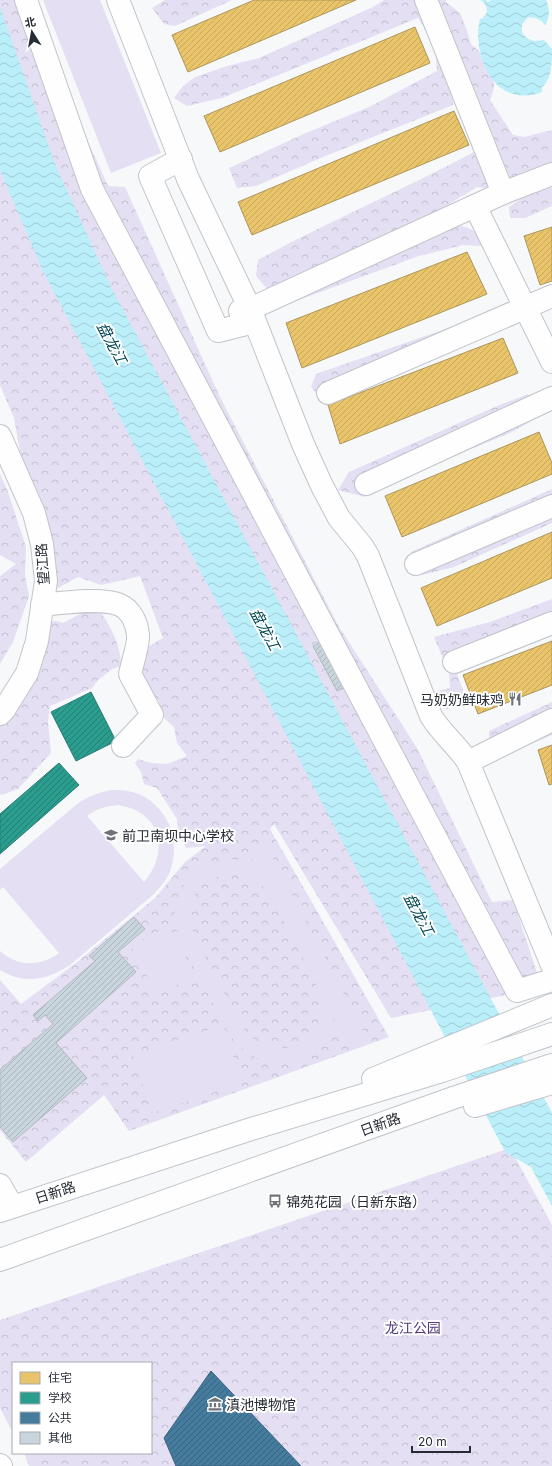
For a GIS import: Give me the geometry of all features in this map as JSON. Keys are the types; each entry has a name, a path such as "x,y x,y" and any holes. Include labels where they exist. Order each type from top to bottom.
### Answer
{"main road":[{"path":"26,0 92,190 517,991 552,980"},
{"path":"118,0 188,179 250,309 303,444 322,486 339,518 362,546 368,556 431,716 437,726 462,752 468,762 552,965"},
{"path":"426,0 503,193"},
{"path":"181,159 150,176 218,330 246,324 240,311 250,309 503,193 552,174"},
{"path":"475,206 552,362"},
{"path":"328,393 552,296"},
{"path":"366,484 552,398"},
{"name":"望江路","path":"0,436 34,513 42,544 46,580 37,641 27,673 0,714"},
{"path":"416,564 552,506"},
{"path":"42,605 81,601 101,602 120,605 134,617 139,636 130,674 152,715 123,746"},
{"path":"454,662 552,623"},
{"path":"468,762 552,720"},
{"name":"日新路","path":"439,1062 547,1007"},
{"name":"日新路","path":"6,1209 248,1130 439,1062 552,1034"},
{"name":"日新路","path":"0,1260 209,1185 454,1105 552,1065"},
{"name":"日新路","path":"454,1105 552,1083"},
{"path":"0,1185 6,1209"}],"green space":[{"path":"0,0 36,0 78,119 108,186 125,187 219,395 338,625 417,748 492,902 513,900 542,988 391,1018 274,824 270,829 389,1037 129,1131 104,1095 26,1162 0,1130 0,980 21,1004 76,963 155,898 185,862 206,846 186,848 179,835 177,819 157,788 144,784 141,772 135,763 138,759 151,763 167,764 187,756 177,743 174,727 162,716 159,701 148,687 139,665 146,648 163,638 140,576 101,585 78,577 58,588 38,552 14,418 0,385"},
{"path":"43,0 100,0 161,153 111,173"},
{"path":"165,0 232,0 175,26 164,24 152,8"},
{"path":"384,0 446,0 446,2 460,13 471,44 479,51 484,65 494,82 494,88 490,100 513,135 524,137 552,130 552,165 485,188 477,187 441,209 454,226 463,226 475,232 486,241 482,246 463,245 419,256 282,306 256,276 258,260 474,152 452,75 453,105 323,157 256,186 237,188 229,168 306,133 369,107 437,71 435,46 418,18 222,98 187,106 174,98 182,87 195,77 227,66 259,58 373,7"},
{"path":"552,187 552,206 525,218 510,218 509,207 529,193"},
{"path":"480,317 323,402 311,387 316,374"},
{"path":"528,394 541,416 510,433 437,463 365,497 338,490 349,472 497,406"},
{"path":"0,474 8,492 26,547 25,575 29,596 13,642 0,664 0,576 16,564 0,555"},
{"path":"552,489 552,523 454,567 422,575 410,569 411,552"},
{"path":"552,599 552,634 457,674 464,693 447,710 429,693 450,688 449,673 434,637 490,622"},
{"path":"85,611 102,614 118,645 121,666 112,669 98,680 92,688 50,706 48,721 51,753 18,789 2,795 0,794 0,723 34,624 55,621 63,623"},
{"path":"552,702 552,735 510,753 489,741 489,731"},
{"path":"108,791 124,791 141,795 151,801 159,809 170,827 173,838 173,860 167,877 154,894 70,965 53,974 36,979 18,978 0,970 0,951 14,960 29,963 44,961 59,953 3,887 0,890 0,869 77,804 94,795","holes":["119,805 137,811 148,819 154,827 157,836 159,845 158,855 150,874 144,882 87,816 102,808"]},
{"path":"266,844 367,1039 349,1047 334,1019 326,1039 312,1052 300,1059 287,1063 274,1063 261,1060 249,1053 238,1044 228,1032 181,942 175,919 176,907 178,896 183,886 198,870 218,861 229,859 254,863 248,853","holes":["234,873 255,880 271,896 317,986 321,1005 318,1022 310,1035 299,1044 285,1048 270,1047 255,1039 241,1025 194,935 191,923 191,911 192,901 196,892 211,879 221,875"]},
{"path":"169,926 195,975 157,995 131,946"},
{"path":"223,1025 242,1083 152,1113 133,1055"},
{"name":"龙江公园","path":"510,1148 552,1225 552,1466 29,1466 24,1454 152,1454 152,1362 12,1362 12,1431 0,1408 0,1320"}],"water":[{"path":"480,0 486,0 488,2 491,0 546,0 549,13 545,25 538,19 529,17 522,26 522,32 527,38 534,41 544,40 552,49 550,75 542,87 542,92 532,95 516,95 504,90 494,82 487,71 479,45 478,31 480,19 483,18 487,12 484,3"},
{"name":"盘龙江","path":"0,7 55,164 111,287 552,1113 552,1206 531,1167 506,1153 501,1144 43,271 0,170"}],"building: 住宅":[{"path":"254,0 356,0 188,72 172,35"},
{"path":"415,27 430,63 220,152 204,116"},
{"path":"454,111 469,145 252,235 238,202"},
{"path":"552,227 552,281 540,285 524,236"},
{"path":"467,252 487,294 302,368 286,323"},
{"path":"503,338 518,373 340,444 328,405"},
{"path":"539,432 552,463 552,474 402,537 385,496"},
{"path":"552,532 552,578 437,626 421,588"},
{"path":"552,641 552,685 478,714 463,675"},
{"path":"552,745 552,784 549,785 538,750"}],"building: 学校":[{"path":"91,692 116,741 76,761 51,712"},
{"path":"59,763 79,785 0,854 0,814"}],"building: 公共":[{"name":"滇池博物馆","path":"211,1371 301,1466 176,1466 164,1438"}],"building: 其他":[{"path":"325,640 349,685 337,691 313,646"},
{"path":"134,917 145,929 118,952 136,972 56,1043 87,1078 13,1142 0,1127 0,1070 53,1024 45,1015 38,1021 33,1015 95,961 89,956"}],"place":[{"name":"马奶奶鲜味鸡","path":"515,699"},
{"name":"前卫南坝中心学校","path":"111,835"},
{"name":"锦苑花园（日新东路）","path":"275,1201"},
{"name":"滇池博物馆","path":"215,1404"}]}
